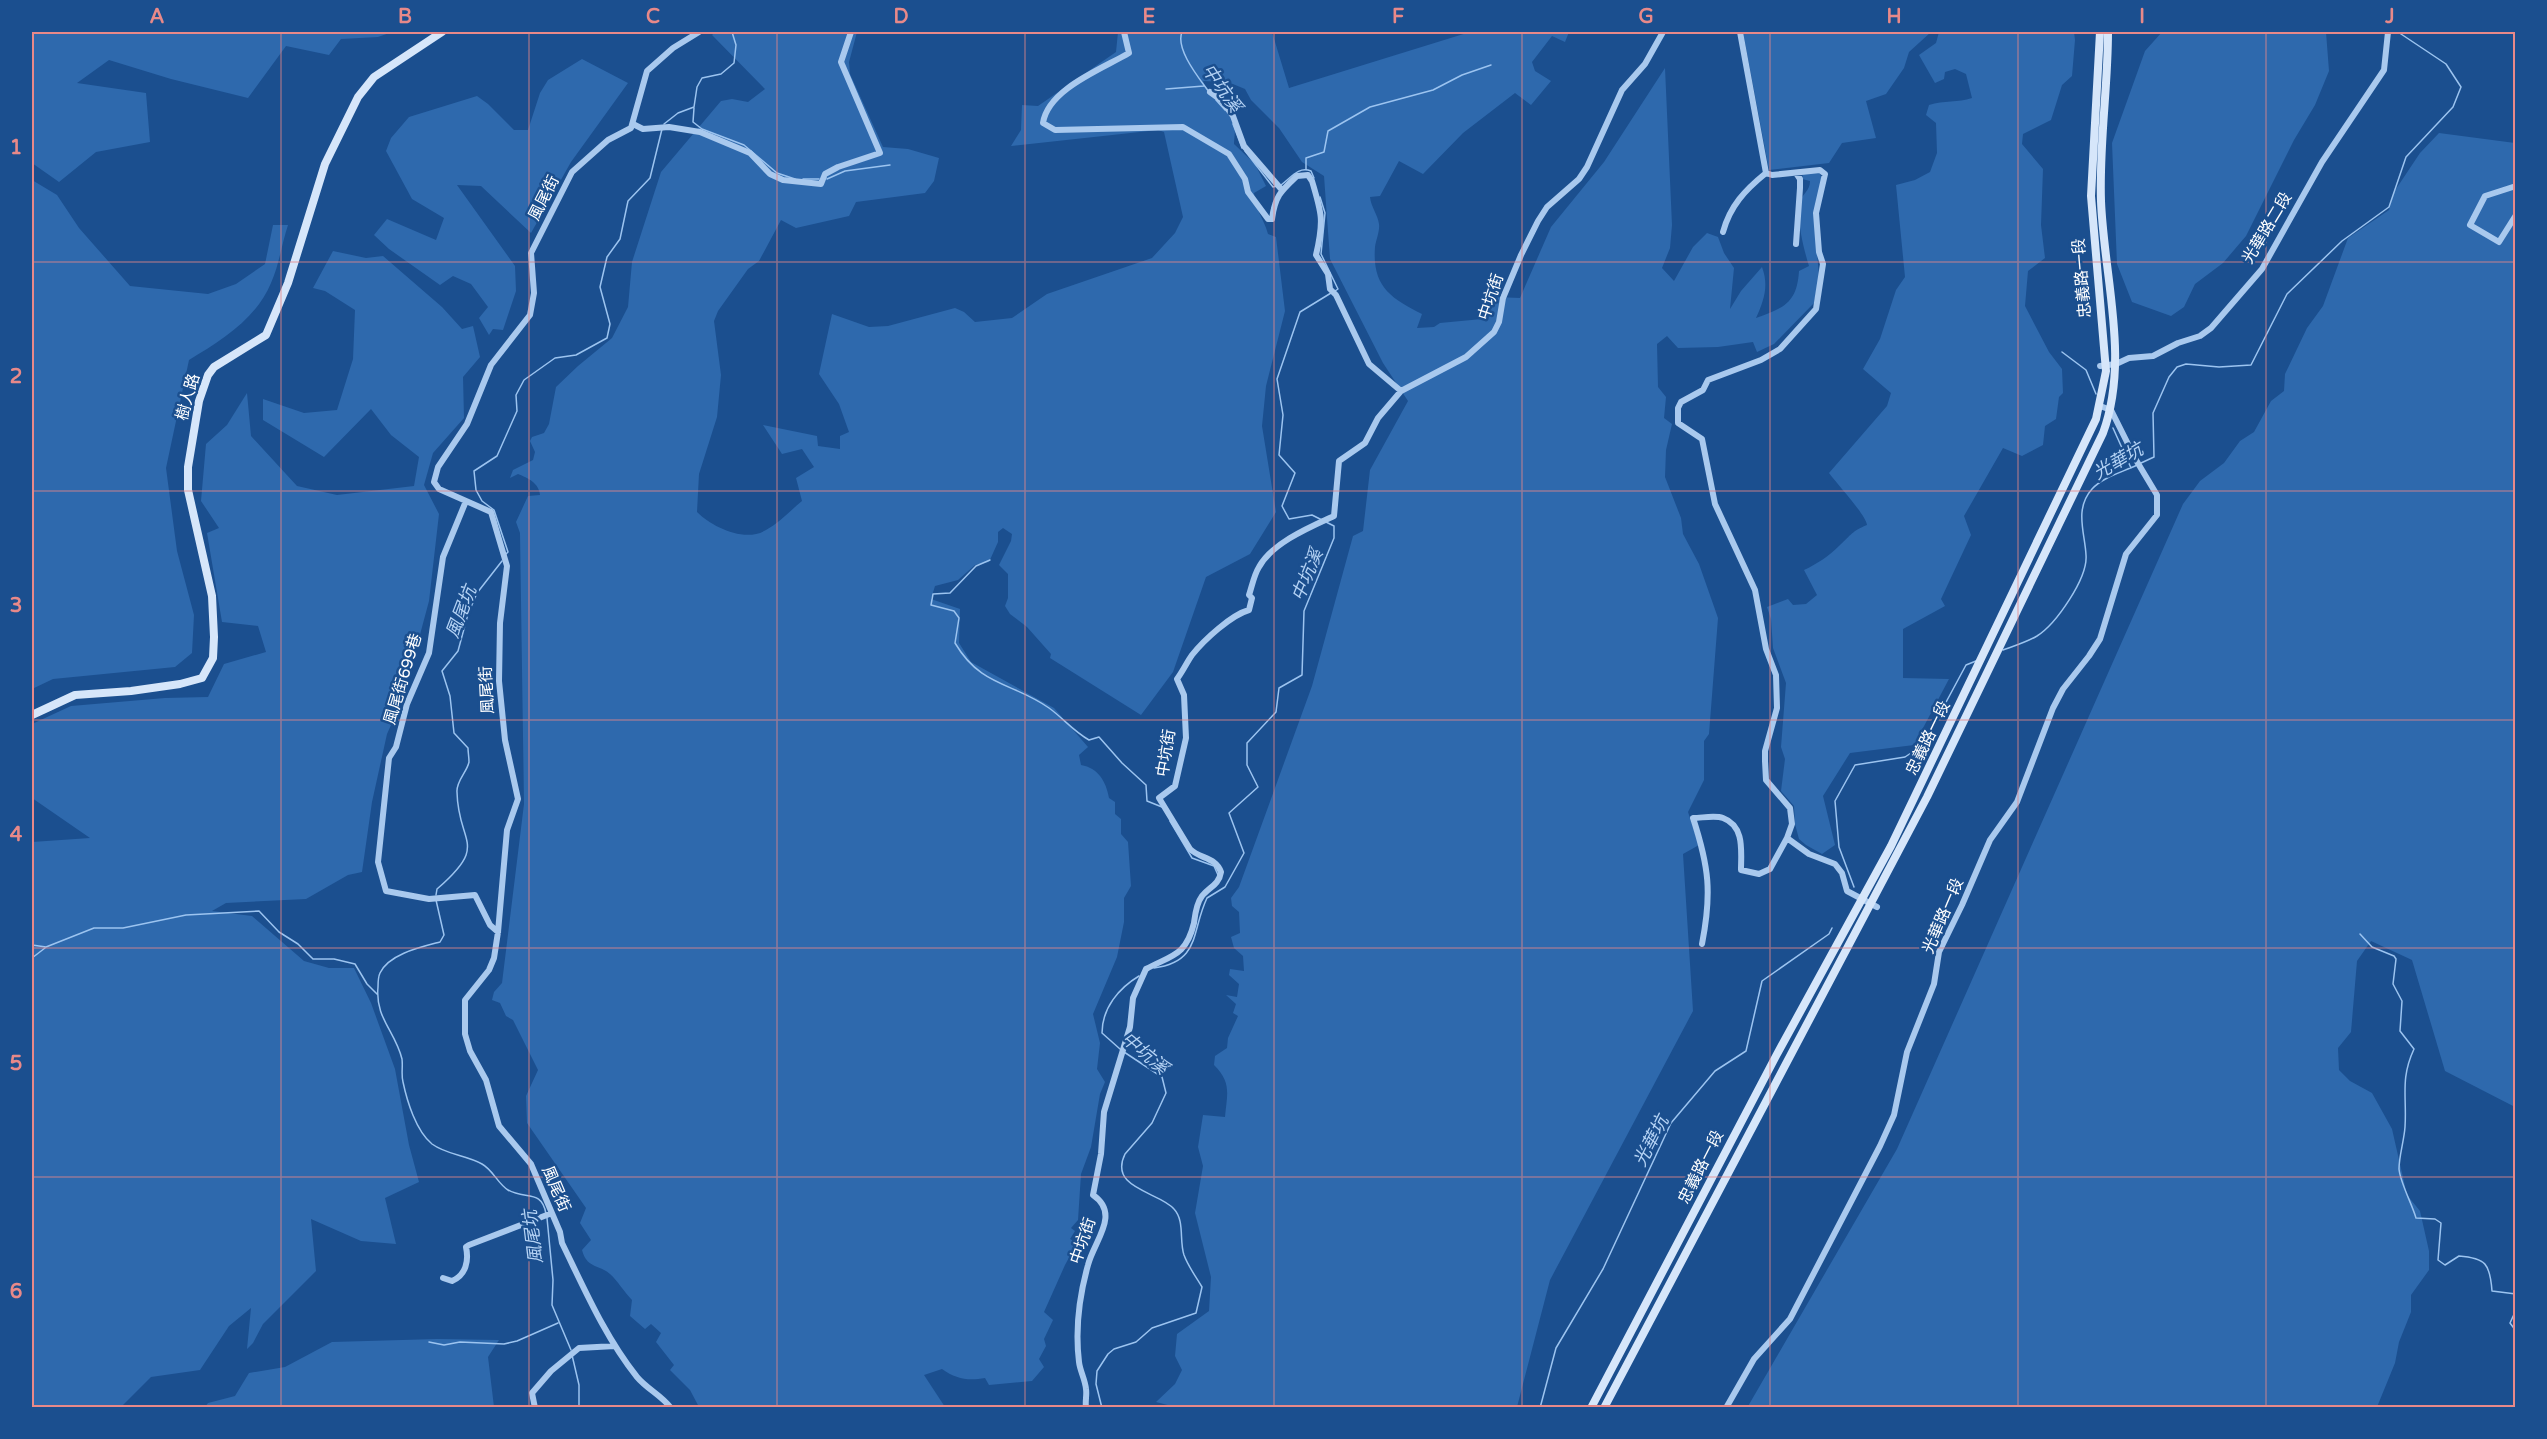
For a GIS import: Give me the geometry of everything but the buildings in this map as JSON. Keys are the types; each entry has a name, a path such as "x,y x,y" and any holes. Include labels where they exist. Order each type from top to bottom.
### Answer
{"main road":[{"name":"樹人路","path":"32,715 75,695 130,691 180,684 202,678 213,658 212,596 188,490 188,467 199,401 208,375 214,367 266,335 288,283 326,164 358,97 374,76 442,32"},
{"name":"忠義路一段","path":"1591,1407 1775,1055 1912,805 1965,688 1976,672 2092,431 2100,406 2103,365 2092,225 2090,143 2100,32"},
{"name":"忠義路一段","path":"1604,1407 1874,906 1980,696 2006,635 2103,433 2115,391 2116,364 2102,216 2108,32"},
{"path":"2090,143 2104,143"},
{"path":"1965,688 1980,696"},
{"path":"1775,1055 1789,1063"},
{"path":"1684,1226 1698,1233"}],"street":[{"path":"699,32 673,48 647,71 633,124 643,129 669,127 699,132 750,153 770,174 783,180 821,184 825,174 838,167 880,153 841,63 851,32"},
{"path":"1124,32 1129,53 1056,96 1044,113 1043,123 1056,130 1183,126 1229,154 1245,178 1248,192 1268,219 1272,219 1274,201 1280,186 1305,174 1312,181 1323,223 1316,255 1328,274 1330,289 1336,295 1369,364 1401,391"},
{"name":"中坑街","path":"1086,1407 1086,1389 1078,1357 1077,1315 1088,1263 1106,1220 1106,1209 1103,1202 1093,1195 1101,1154 1102,1123 1130,1027 1132,998 1145,971 1183,949 1189,938 1202,897 1220,878 1221,872 1216,863 1197,855 1190,849 1159,798 1175,786 1186,738 1184,695 1178,679 1193,654 1240,612 1249,610 1252,598 1250,594 1259,567 1295,535 1334,516 1339,460 1365,442 1378,418 1401,391 1467,357 1494,332 1503,298 1521,255 1547,207 1579,178 1587,167 1622,90 1645,64 1664,32"},
{"path":"1740,32 1766,173"},
{"name":"光華路二段","path":"2103,365 2116,364 2129,358 2153,356 2178,343 2200,336 2211,328 2262,269 2322,162 2384,70 2388,32"},
{"path":"1210,92 1221,100 1233,116 1244,146 1280,186"},
{"name":"風尾街","path":"633,124 622,134 608,140 573,172 531,253 534,293 530,315 491,365 467,424 438,466 434,482 439,489 491,512 507,566 500,623 499,681 505,740 518,798 507,830 498,932 489,970 465,1000 465,1034 470,1051 486,1080 499,1126 531,1164 548,1215 615,1346 646,1388 661,1397 671,1407"},
{"path":"1702,944 1709,907 1707,867 1706,856 1693,818 1723,818 1733,826 1740,838 1741,870 1752,873 1765,872 1770,869 1792,824 1790,808 1766,780 1765,752 1777,708 1776,675 1767,649 1759,604 1737,548 1715,504 1702,439 1682,427 1677,417 1681,402 1703,390 1708,380 1761,360 1780,349 1816,309 1823,264 1819,252 1816,213 1825,174 1820,170 1773,175 1766,173"},
{"path":"1723,232 1727,214 1739,197 1766,173"},
{"path":"1796,173 1800,179 1796,244"},
{"path":"2516,186 2485,196 2470,225 2499,242 2516,215"},
{"path":"2100,406 2111,410"},
{"name":"光華路一段","path":"1726,1407 1754,1359 1790,1319 1796,1309 1894,1115 1907,1052 1934,984 1939,952 1990,840 2017,802 2053,708 2063,689 2090,656 2100,639 2126,554 2157,514 2157,495 2136,460 2111,410"},
{"name":"風尾街699巷","path":"466,501 443,557 429,653 407,704 396,747 389,758 378,862 386,891 436,898 475,895 490,925 498,932"},
{"path":"1787,838 1809,854 1835,864 1839,868 1847,891 1874,906"},
{"path":"442,1278 452,1281 463,1273 467,1265 466,1247 468,1245 548,1215"},
{"path":"535,1407 532,1393 551,1371 579,1348 615,1346"}],"shaded area":[{"path":"32,32 392,32 378,37 341,39 329,55 286,46 248,98 171,79 109,60 77,83 146,93 150,142 96,152 59,182 32,163"},
{"path":"715,32 857,32 849,62 850,74 883,147 908,149 939,158 934,181 925,193 856,202 849,216 796,228 781,220 759,261 748,269 718,311 714,321 721,375 717,417 699,474 697,512 720,528 739,534 758,534 766,530 802,501 796,478 814,467 802,449 782,454 763,425 817,436 818,446 840,449 840,436 849,432 839,404 819,374 832,314 869,327 888,326 955,308 964,312 975,322 1012,318 1047,294 1152,258 1175,233 1183,217 1164,132 1158,130 1011,146 1021,130 1022,105 1038,106 1116,52 1118,32 1272,32 1289,88 1470,32 1569,32 1565,42 1552,36 1532,62 1535,71 1551,81 1531,105 1515,93 1463,133 1423,174 1399,161 1380,196 1370,197 1379,224 1375,260 1380,281 1392,296 1422,314 1417,328 1482,319 1495,297 1520,298 1551,227 1604,162 1665,68 1672,225 1670,248 1662,268 1674,281 1693,247 1707,233 1718,237 1724,253 1734,268 1730,309 1741,291 1762,267 1765,293 1756,318 1787,303 1798,282 1799,271 1809,266 1799,217 1800,202 1810,181 1802,179 1803,173 1820,173 1822,182 1814,214 1819,277 1814,303 1774,344 1757,352 1753,342 1718,347 1678,348 1667,336 1657,344 1658,387 1666,397 1664,418 1672,424 1666,450 1665,477 1681,518 1683,534 1699,564 1718,618 1709,734 1704,741 1704,780 1688,812 1699,845 1683,854 1693,1011 1550,1280 1517,1407 1179,1408 1156,1402 1175,1384 1182,1370 1175,1356 1177,1334 1209,1311 1211,1277 1195,1213 1203,1166 1198,1147 1203,1115 1225,1117 1227,1089 1224,1077 1214,1065 1215,1056 1227,1048 1228,1038 1238,1016 1233,1013 1236,1004 1226,995 1237,997 1239,984 1229,975 1230,969 1244,971 1243,956 1234,948 1231,937 1240,933 1239,912 1232,906 1231,898 1239,887 1312,686 1353,536 1363,531 1370,470 1408,401 1383,363 1330,259 1324,176 1302,162 1279,128 1251,100 1245,89 1228,82 1203,81 1232,118 1235,129 1234,144 1255,164 1266,186 1254,193 1268,234 1276,237 1285,311 1266,386 1262,426 1276,512 1250,554 1206,577 1173,672 1141,715 1050,658 1051,654 1027,627 1010,614 1005,606 1008,598 1008,574 999,565 1012,534 1003,528 998,532 998,542 989,562 975,565 958,580 935,586 931,599 960,609 959,643 971,662 1054,708 1088,747 1079,755 1081,765 1092,769 1100,776 1109,798 1115,802 1115,814 1121,819 1121,834 1128,842 1131,886 1124,898 1124,922 1117,957 1093,1014 1100,1043 1097,1069 1105,1082 1100,1094 1091,1147 1081,1174 1078,1220 1071,1228 1075,1231 1070,1239 1077,1243 1044,1312 1053,1320 1044,1339 1046,1346 1039,1359 1044,1367 1032,1381 989,1385 985,1378 962,1378 942,1369 924,1375 945,1407 699,1407 690,1390 670,1370 674,1365 656,1342 661,1333 651,1324 645,1329 630,1316 632,1300 610,1274 590,1263 584,1256 582,1250 591,1240 580,1223 586,1208 527,1123 526,1096 538,1070 513,1020 506,1016 500,1003 492,1000 494,992 502,983 524,804 520,533 516,522 528,496 540,495 538,487 529,479 518,474 510,478 513,470 533,460 535,452 530,441 532,437 544,433 549,424 556,387 612,338 628,307 632,262 661,172 721,101 732,99 748,102 765,89 712,35"},
{"path":"1743,32 1931,32 1909,52 1904,68 1886,94 1866,101 1876,138 1842,143 1829,163 1769,170"},
{"path":"1939,32 2074,32 2072,76 2062,85 2051,120 2023,134 2022,144 2043,169 2041,225 2045,258 2028,271 2025,306 2049,352 2062,369 2063,393 2059,397 2056,419 2045,426 2043,445 2022,456 2003,448 1964,516 1971,535 1941,599 1945,606 1903,629 1903,678 1949,679 1914,745 1850,753 1823,796 1835,845 1822,854 1799,839 1794,806 1781,791 1785,759 1781,747 1786,683 1773,648 1771,619 1767,607 1788,599 1793,605 1806,604 1817,595 1804,570 1823,559 1855,531 1867,525 1857,507 1829,473 1887,406 1891,393 1863,369 1880,339 1896,290 1905,277 1896,185 1915,180 1930,172 1937,153 1936,123 1926,115 1929,105 1972,98 1966,74 1955,69 1945,72 1944,79 1935,83 1919,55 1936,43"},
{"path":"2162,32 2326,32 2329,71 2315,105 2294,140 2246,236 2223,263 2195,284 2184,307 2171,316 2132,302 2117,264 2112,143 2145,51"},
{"path":"582,59 628,83 571,162 531,233 481,186 457,185 515,266 516,291 503,330 493,329 489,335 479,318 488,307 471,284 453,276 440,285 389,249 374,235 387,219 436,240 444,218 412,199 386,151 391,138 409,117 477,96 514,130 528,130 540,93 548,80"},
{"path":"2439,133 2515,143 2515,1107 2445,1071 2412,960 2371,941 2357,961 2351,1032 2338,1048 2339,1070 2350,1081 2372,1093 2392,1129 2407,1195 2420,1211 2429,1251 2429,1270 2411,1295 2411,1312 2399,1342 2395,1363 2377,1407 1747,1408 1897,1149 2183,504 2200,481 2224,463 2240,441 2254,432 2271,401 2284,391 2285,374 2307,328 2323,306 2348,238 2389,210 2394,192 2420,153"},
{"path":"32,180 57,195 79,228 130,286 208,294 236,284 265,264 273,225 288,225 274,276 265,296 237,328 189,360 166,468 177,551 194,615 192,653 175,667 53,679 32,689"},
{"path":"333,251 366,258 383,256 442,307 462,329 473,326 480,357 463,377 464,418 433,453 424,485 439,514 429,601 403,698 387,734 372,802 362,872 348,875 306,899 226,903 212,911 252,916 304,961 329,968 354,968 371,1003 395,1069 409,1145 419,1182 385,1198 396,1244 361,1241 311,1219 316,1271 263,1324 253,1343 247,1349 251,1308 229,1326 200,1370 151,1377 121,1407 32,1407 32,842 90,838 32,798 32,724 71,706 165,698 208,697 224,664 266,652 258,626 222,622 207,533 219,528 201,501 206,444 227,425 247,393 251,436 297,486 337,495 414,486 419,457 391,435 371,409 324,457 263,420 263,399 304,413 337,410 353,359 355,310 325,291 313,288"},
{"path":"499,1340 488,1357 494,1407 205,1407 208,1403 235,1396 249,1373 285,1367 332,1342"}],"waterway":[{"name":"風尾坑","path":"664,124 678,113 694,107 697,87 702,78 721,74 734,63 736,45 732,32"},
{"name":"中坑溪","path":"1182,32 1182,47 1185,55 1209,92"},
{"name":"光華坑","path":"2141,463 2154,457 2153,413 2169,377 2177,367 2186,364 2219,367 2251,365 2287,294 2342,241 2389,207 2406,157 2453,107 2461,87 2446,64 2398,32"},
{"path":"1306,169 1306,158 1324,152 1328,131 1370,107 1433,90 1462,75 1491,65"},
{"path":"1166,89 1204,86"},
{"name":"中坑溪","path":"1216,100 1225,110"},
{"path":"694,108 693,122 702,129 744,145 777,173 795,179"},
{"name":"中坑溪","path":"1233,124 1242,148"},
{"name":"風尾坑","path":"506,554 508,552 494,510 482,501 476,490 474,471 497,456 517,411 516,395 524,380 555,358 576,355 607,338 610,324 600,287 607,257 620,239 628,201 650,178 662,129"},
{"name":"中坑溪","path":"1245,151 1273,187 1277,186"},
{"path":"827,179 845,171 890,165"},
{"name":"中坑溪","path":"1281,185 1302,170 1311,171 1314,178"},
{"path":"803,179 819,179"},
{"name":"中坑溪","path":"1320,197 1325,213 1321,254 1338,289 1335,291"},
{"name":"中坑溪","path":"1322,520 1312,515 1289,519 1282,506 1295,473 1279,455 1283,415 1277,379 1300,312 1331,293"},
{"path":"2062,352 2086,370 2096,394"},
{"path":"2113,428 2131,468"},
{"name":"光華坑","path":"2003,650 2025,642 2045,630 2069,600 2082,576 2085,565 2082,513 2087,497 2092,489 2102,481 2137,465"},
{"name":"中坑溪","path":"1154,968 1169,965 1187,952 1207,898 1225,887 1244,853 1229,813 1258,787 1247,765 1247,743 1276,712 1279,688 1302,675 1304,611 1334,538 1334,526 1326,522"},
{"path":"990,560 976,566 950,593 933,594 931,605 954,611 959,618 955,643 975,668 986,676 1049,708 1089,740 1099,737 1146,785 1147,801 1162,807"},
{"name":"風尾坑","path":"436,895 437,889 463,862 467,852 457,792 458,784 469,762 468,748 454,733 450,696 442,671 458,651 468,614 477,593 502,561"},
{"name":"光華坑","path":"1854,887 1839,847 1835,801 1855,765 1905,757 1923,745 1966,665 1976,661"},
{"path":"1170,821 1192,858 1214,866 1218,875"},
{"name":"風尾坑","path":"436,900 444,935 440,942 398,956 384,966 378,980 378,998 382,1016 399,1049 402,1059 402,1079 410,1107 421,1132 432,1144 482,1164 508,1190 532,1196 541,1201 546,1214"},
{"path":"32,945 46,947 94,928 123,928 186,915 259,911 279,932 298,944 313,959 334,959 355,964 367,984 377,994"},
{"name":"光華坑","path":"1540,1408 1556,1348 1603,1269 1671,1123 1715,1071 1746,1051 1762,981 1829,934 1832,928"},
{"path":"2360,934 2372,947 2396,959 2393,984 2402,1001 2400,1031 2414,1049 2407,1070 2405,1127 2399,1169 2416,1218 2435,1219 2441,1223 2438,1260 2445,1265 2459,1256 2481,1261 2490,1274 2492,1291 2516,1294"},
{"path":"32,958 45,948"},
{"name":"中坑溪","path":"1120,1049 1102,1033 1105,1015 1108,1007 1125,986 1139,976"},
{"name":"中坑溪","path":"1102,1408 1096,1384 1097,1371 1108,1354 1114,1349 1136,1342 1152,1328 1196,1313 1202,1287 1184,1255 1180,1219 1174,1209 1129,1182 1124,1175 1122,1166 1125,1154 1152,1123 1166,1093 1162,1077 1124,1052"},
{"name":"風尾坑","path":"547,1218 553,1280 552,1305 571,1350"},
{"path":"2516,1310 2510,1323 2516,1331"},
{"path":"429,1342 444,1345 460,1342 504,1344 517,1341 558,1323"},
{"name":"風尾坑","path":"572,1355 579,1385 579,1408"}]}
